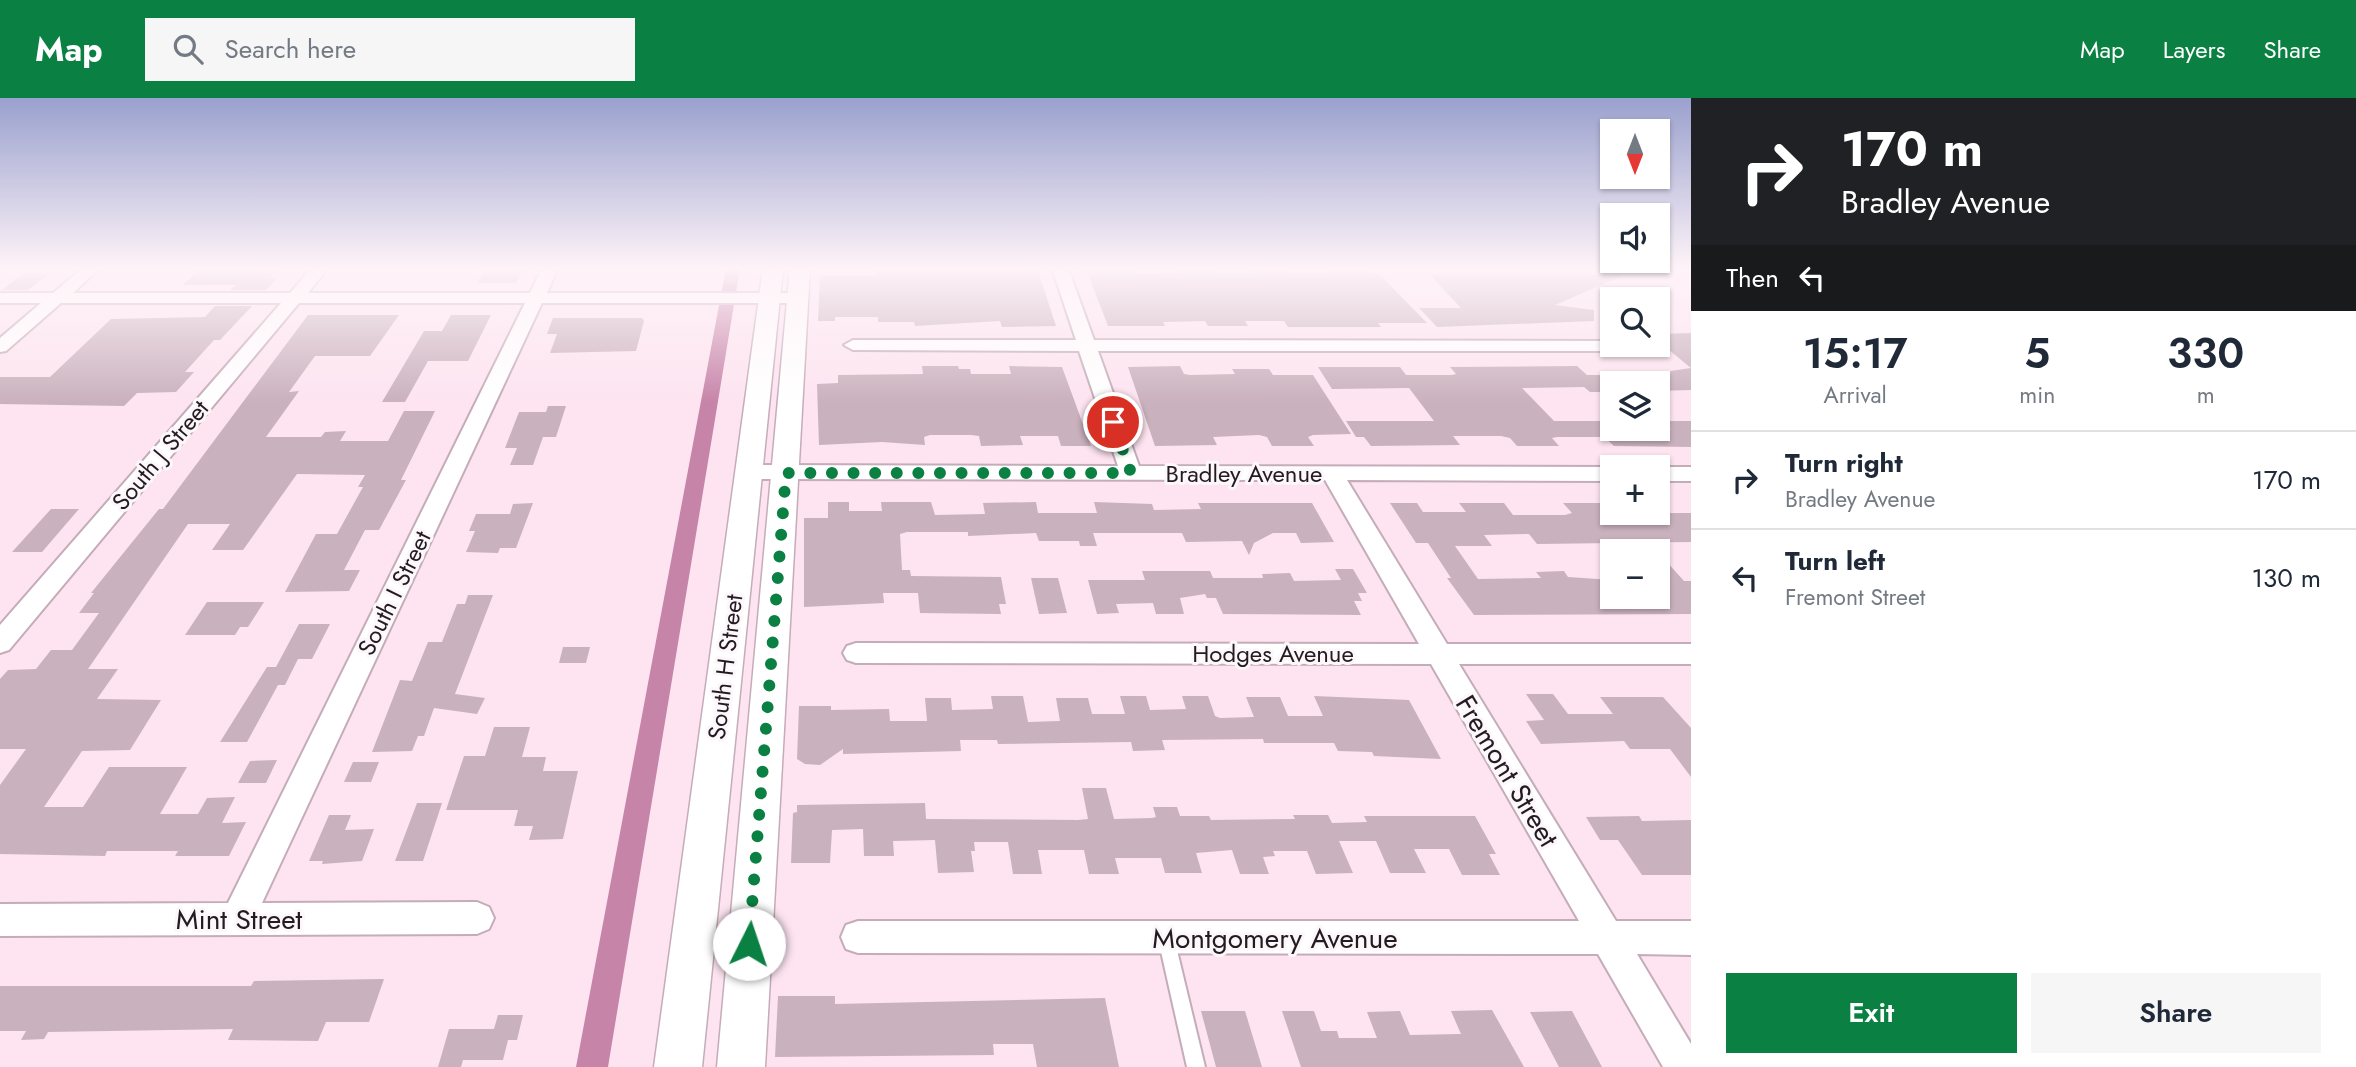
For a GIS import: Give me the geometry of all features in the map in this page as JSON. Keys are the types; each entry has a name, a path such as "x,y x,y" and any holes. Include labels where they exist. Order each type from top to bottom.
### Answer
{"street":[{"path":"0,347 38,313"},
{"name":"South J Street","path":"0,643 282,313"},
{"name":"South I Street","path":"238,918 529,313"},
{"name":"South H Street","path":"678,1067 750,472 780,313"},
{"name":"South H Street","path":"741,1067 786,473 786,313"},
{"path":"1076,313 1131,473"},
{"path":"853,345 1600,346"},
{"name":"Bradley Avenue","path":"750,472 1600,474"},
{"name":"Fremont Street","path":"1332,473 1684,1067"},
{"path":"1670,474 1691,474"},
{"name":"Hodges Avenue","path":"856,653 1691,654"},
{"name":"Mint Street","path":"0,920 477,918"},
{"name":"Montgomery Avenue","path":"858,937 1691,938"}],"lane":[{"path":"1166,938 1196,1067"}],"building":[{"path":"208,313 245,313 220,340 214,340 185,372 194,372 176,392 137,393 124,406 0,404 0,377 50,377 111,319 205,317"},
{"path":"818,313 1052,313 1056,326 1002,327 1000,321 915,326 914,322 878,322 878,317 835,317 835,321 818,321"},
{"path":"1103,313 1417,313 1427,323 1378,323 1381,327 1288,327 1284,321 1245,321 1248,326 1208,326 1205,321 1163,322 1165,326 1108,326"},
{"path":"1424,313 1594,313 1594,321 1437,327"},
{"path":"308,315 399,315 370,356 315,356 289,392 299,391 266,437 321,437 325,432 346,431 340,441 388,441 404,411 435,411 401,480 406,480 379,530 365,530 344,570 360,570 349,591 285,592 316,534 337,534 363,487 358,487 365,475 297,474 243,550 212,550 230,524 188,524 88,669 118,669 97,699 161,700 130,750 82,751 44,807 83,807 109,767 187,767 160,814 198,814 207,798 235,797 222,823 246,822 229,856 175,856 178,851 107,851 105,856 0,854 0,785 26,749 0,749 0,679 8,670 36,669 51,650 72,650 99,613 79,613 94,593 91,593 159,509 163,509"},
{"path":"451,315 491,315 468,361 428,361 405,402 382,402 424,331 442,331"},
{"path":"553,318 642,318 644,321 636,351 550,353 557,334 547,334"},
{"path":"1691,333 1691,368 1670,351 1670,334"},
{"path":"922,366 958,366 959,369 970,369 971,374 1011,374 1009,366 1062,367 1091,446 1061,446 1058,436 1020,436 1023,445 981,446 979,436 971,435 930,435 924,437 925,445 882,442 819,445 817,384 838,383 838,375 923,374"},
{"path":"1180,366 1184,374 1190,375 1235,374 1232,369 1269,369 1273,375 1313,375 1351,434 1308,437 1314,446 1272,446 1267,437 1259,435 1213,437 1217,445 1155,446 1128,367"},
{"path":"1577,366 1587,375 1600,375 1600,392 1590,392 1584,387 1522,388 1554,421 1600,421 1600,437 1552,438 1559,446 1517,446 1510,438 1501,436 1453,436 1460,445 1371,446 1364,437 1356,437 1346,421 1434,421 1409,388 1332,389 1318,367 1400,367 1406,375 1456,374 1450,367"},
{"path":"1691,368 1691,390 1670,391 1670,371"},
{"path":"548,406 566,406 556,437 543,437 533,465 510,465 517,448 505,448 519,412 546,412"},
{"path":"1670,421 1691,421 1691,447 1614,446 1608,441 1670,441"},
{"path":"828,502 849,502 849,511 882,511 881,502 931,502 935,515 985,514 983,503 1036,502 1038,513 1097,513 1094,502 1152,504 1154,510 1201,509 1198,503 1312,503 1334,542 1301,543 1296,533 1273,533 1254,543 1249,555 1242,541 1186,542 1182,533 1093,533 1097,546 1080,546 1079,541 1039,541 1036,533 968,536 968,532 907,532 900,534 902,570 910,570 911,576 1001,577 1006,604 999,604 1001,614 920,613 918,593 883,593 884,603 804,607 804,518 828,518"},
{"path":"533,503 516,548 500,548 498,553 466,552 475,531 469,531 476,514 510,514 513,504"},
{"path":"1390,503 1417,503 1423,512 1466,512 1459,503 1504,503 1513,515 1565,515 1572,513 1563,503 1600,503 1600,525 1670,525 1670,513 1691,513 1691,542 1670,542 1670,539 1600,539 1600,543 1537,544 1529,534 1484,535 1492,546 1455,546 1478,579 1541,578 1536,572 1564,571 1568,577 1600,579 1600,609 1670,609 1670,565 1684,581 1691,581 1691,614 1474,615 1447,578 1451,578 1428,543 1416,543"},
{"path":"51,509 79,509 42,552 12,552"},
{"path":"1335,569 1353,569 1367,593 1358,593 1362,601 1354,601 1361,615 1223,614 1216,598 1207,598 1205,594 1180,598 1184,614 1156,614 1153,603 1116,604 1119,613 1097,614 1088,580 1145,580 1142,571 1210,571 1213,578 1263,578 1262,574 1290,573 1294,581 1341,580"},
{"path":"1031,578 1058,578 1067,613 1039,614"},
{"path":"468,595 493,595 455,694 485,698 477,714 434,708 424,736 418,736 412,751 372,752 400,680 412,681 428,642 442,642 457,604 465,604"},
{"path":"207,602 264,602 248,627 240,627 235,635 185,635"},
{"path":"299,624 330,624 312,659 298,659 285,685 278,685 247,742 220,742 267,667 276,667"},
{"path":"563,647 590,647 586,663 559,663"},
{"path":"1526,694 1553,694 1568,714 1613,714 1600,697 1663,697 1691,728 1691,777 1670,749 1630,749 1624,741 1541,744 1526,721 1544,720"},
{"path":"991,696 1023,696 1028,722 1060,721 1056,698 1088,698 1092,714 1125,714 1120,696 1146,696 1150,710 1186,709 1182,696 1208,696 1215,716 1220,718 1254,717 1246,697 1280,697 1288,716 1323,716 1314,696 1409,700 1441,759 1374,756 1372,752 1338,751 1334,743 1264,743 1263,739 1162,740 1165,750 1133,751 1131,742 998,744 997,740 960,740 961,751 843,754 843,749 820,765 805,764 797,759 799,706 831,706 831,710 889,709 890,721 927,721 925,698 951,698 952,710 993,709"},
{"path":"494,727 530,727 522,757 546,757 543,771 578,771 563,839 529,840 533,826 514,826 518,810 446,810 464,756 485,756"},
{"path":"277,760 266,783 238,783 250,761"},
{"path":"353,762 379,762 371,782 344,782"},
{"path":"1082,788 1106,788 1114,819 1156,817 1153,807 1177,807 1180,816 1209,816 1211,820 1295,819 1293,815 1328,815 1332,823 1367,822 1364,816 1475,816 1496,854 1489,854 1500,875 1462,875 1449,849 1414,849 1426,873 1390,873 1376,841 1339,841 1353,873 1316,874 1307,851 1273,851 1275,856 1263,857 1269,874 1240,874 1232,850 1196,853 1202,873 1165,873 1161,858 1115,858 1119,874 1089,874 1084,850 1038,850 1042,874 1013,874 1008,842 974,842 975,851 971,851 974,872 938,873 935,840 893,841 894,856 864,856 863,829 832,830 830,863 791,863 793,813 797,812 797,805 925,803 926,819 1078,820 1088,819"},
{"path":"417,803 442,803 423,861 395,861"},
{"path":"329,815 351,815 345,830 374,829 362,861 322,864 323,861 309,861"},
{"path":"1639,816 1642,821 1691,820 1691,875 1642,875 1618,840 1600,840 1586,817"},
{"path":"384,979 369,1022 326,1022 318,1041 228,1040 233,1029 48,1032 44,1039 21,1040 26,1031 0,1031 0,986 251,986 254,981"},
{"path":"778,996 835,996 835,1004 1105,998 1119,1067 1037,1067 1033,1044 993,1044 994,1055 775,1057"},
{"path":"1492,1010 1524,1067 1301,1067 1282,1011 1314,1011 1321,1031 1337,1031 1339,1038 1377,1038 1367,1012 1400,1011 1410,1035 1461,1034 1451,1011"},
{"path":"1201,1011 1245,1011 1262,1067 1216,1067"},
{"path":"1572,1011 1602,1067 1559,1067 1530,1012"},
{"path":"498,1015 523,1015 517,1040 508,1040 503,1060 463,1060 461,1067 438,1067 449,1029 494,1029"}],"waterway":[{"path":"592,1067 725,313"}],"route":[{"path":"749,944 786,473 1131,473 1113,422"}]}
